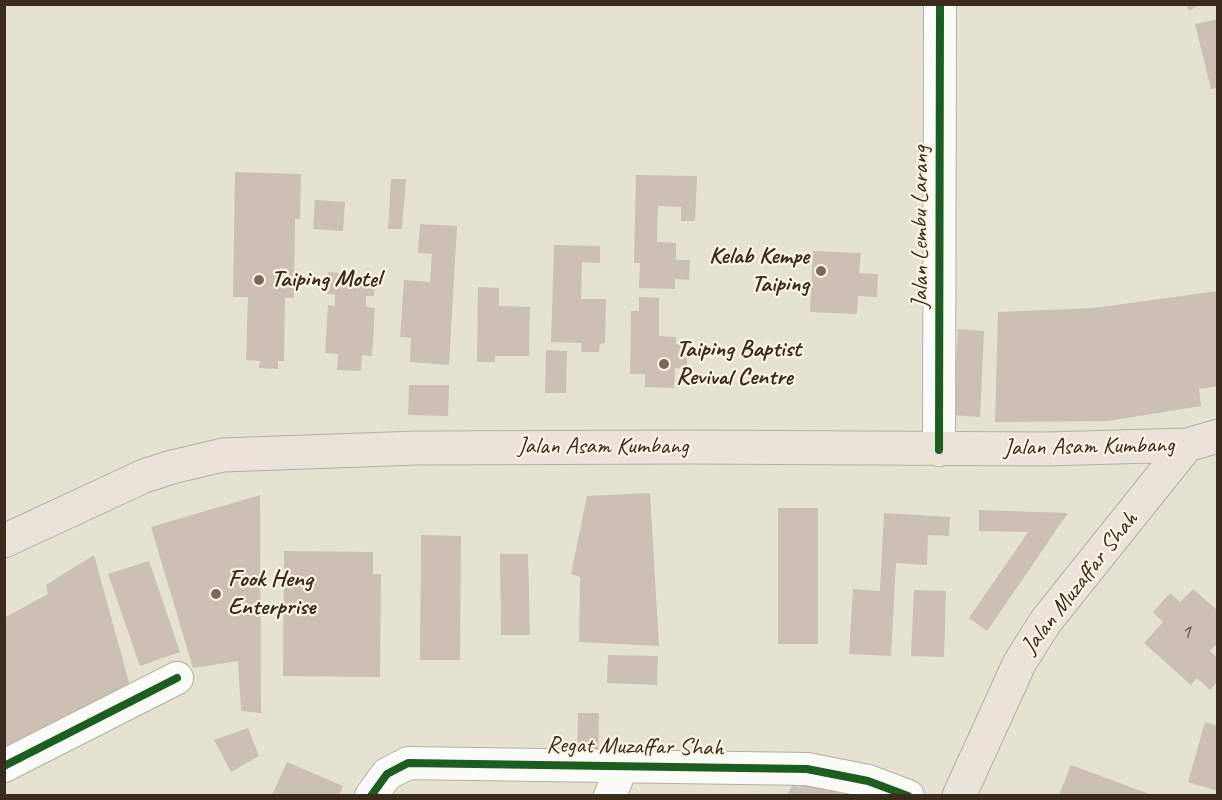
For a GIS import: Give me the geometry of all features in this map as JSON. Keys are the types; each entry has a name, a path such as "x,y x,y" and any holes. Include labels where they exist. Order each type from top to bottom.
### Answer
{"main road":[{"name":"Jalan Asam Kumbang","path":"4,541 144,476 223,455 417,448 689,447 939,450 1202,441"},
{"name":"Jalan Muzaffar Shah","path":"959,795 1020,662 1046,621 1202,441"}],"street":[{"name":"Jalan Lembu Larang","path":"939,450 940,4"},
{"path":"4,766 177,678"},
{"name":"Regat Muzaffar Shah","path":"371,795 387,774 408,763 807,769 868,781 908,795"},
{"path":"610,795 622,766"}],"building":[{"path":"1186,4 1201,4 1189,11"},
{"path":"1218,19 1218,88 1211,89 1195,24"},
{"path":"235,172 301,174 300,219 295,219 294,298 285,298 284,361 278,361 278,369 259,368 260,361 246,360 248,297 233,297"},
{"path":"636,175 697,176 695,221 681,221 681,207 658,206 657,242 676,243 676,260 690,260 689,280 675,279 675,289 639,288 640,263 634,263"},
{"path":"391,179 406,179 402,229 388,229"},
{"path":"315,200 345,202 343,231 313,229"},
{"path":"420,224 457,226 449,365 410,362 411,338 400,337 404,280 430,282 432,254 418,253"},
{"path":"554,245 600,246 600,263 582,262 581,299 606,299 605,343 600,344 599,352 581,352 582,343 551,342"},
{"path":"813,251 861,253 859,273 878,274 877,297 858,296 857,314 810,312"},
{"path":"328,272 375,276 374,296 366,296 366,307 375,308 372,356 362,355 361,371 337,370 338,354 325,353 328,305 335,306 335,294 327,294"},
{"path":"478,287 499,288 499,306 530,307 529,356 495,356 495,362 477,362"},
{"path":"1218,291 1218,386 1199,389 1201,406 1108,421 995,422 998,312 1094,308"},
{"path":"639,297 659,298 659,336 676,337 676,344 687,345 687,369 675,368 674,388 645,387 645,374 630,374 631,311 639,311"},
{"path":"958,329 984,331 980,417 953,415"},
{"path":"546,350 567,351 566,393 545,393"},
{"path":"409,385 449,385 448,416 408,415"},
{"path":"650,493 659,646 579,642 580,577 571,574 587,496"},
{"name":"Fook Heng Enterprise","path":"260,495 261,713 241,711 238,661 193,668 151,527"},
{"path":"778,508 818,508 818,644 778,644"},
{"path":"979,510 1068,513 987,631 969,618 1028,532 979,531"},
{"path":"884,513 950,517 949,536 928,535 927,565 896,563 891,656 849,654 853,589 880,591"},
{"path":"421,535 461,536 460,660 420,660"},
{"path":"284,551 373,552 373,574 381,574 380,677 283,676"},
{"path":"500,554 528,554 530,635 501,635"},
{"path":"94,555 133,697 4,757 4,618 48,594 46,585"},
{"path":"149,561 180,652 140,666 108,574"},
{"path":"1193,589 1218,611 1218,648 1215,645 1210,651 1218,658 1218,681 1210,690 1197,678 1191,685 1144,643 1163,622 1153,612 1170,593 1180,602"},
{"path":"914,590 946,591 944,657 911,656"},
{"path":"608,655 658,656 657,685 607,683"},
{"path":"578,713 599,713 598,755 577,754"},
{"path":"1205,722 1218,726 1218,791 1188,782"},
{"path":"248,728 259,756 231,772 214,740"},
{"path":"287,762 343,786 339,795 272,795"},
{"path":"1071,765 1152,795 1059,795"},
{"path":"805,778 843,795 787,795 793,784 800,788"}],"cycle path":[{"path":"939,450 940,4"},
{"path":"4,766 177,678"},
{"path":"371,796 387,774 408,763 807,769 868,781 908,796"}],"place":[{"name":"Kelab Kempe Taiping","path":"821,271"},
{"name":"Taiping Motel","path":"259,280"},
{"name":"Taiping Baptist Revival Centre","path":"664,364"},
{"name":"Fook Heng Enterprise","path":"216,594"}]}
